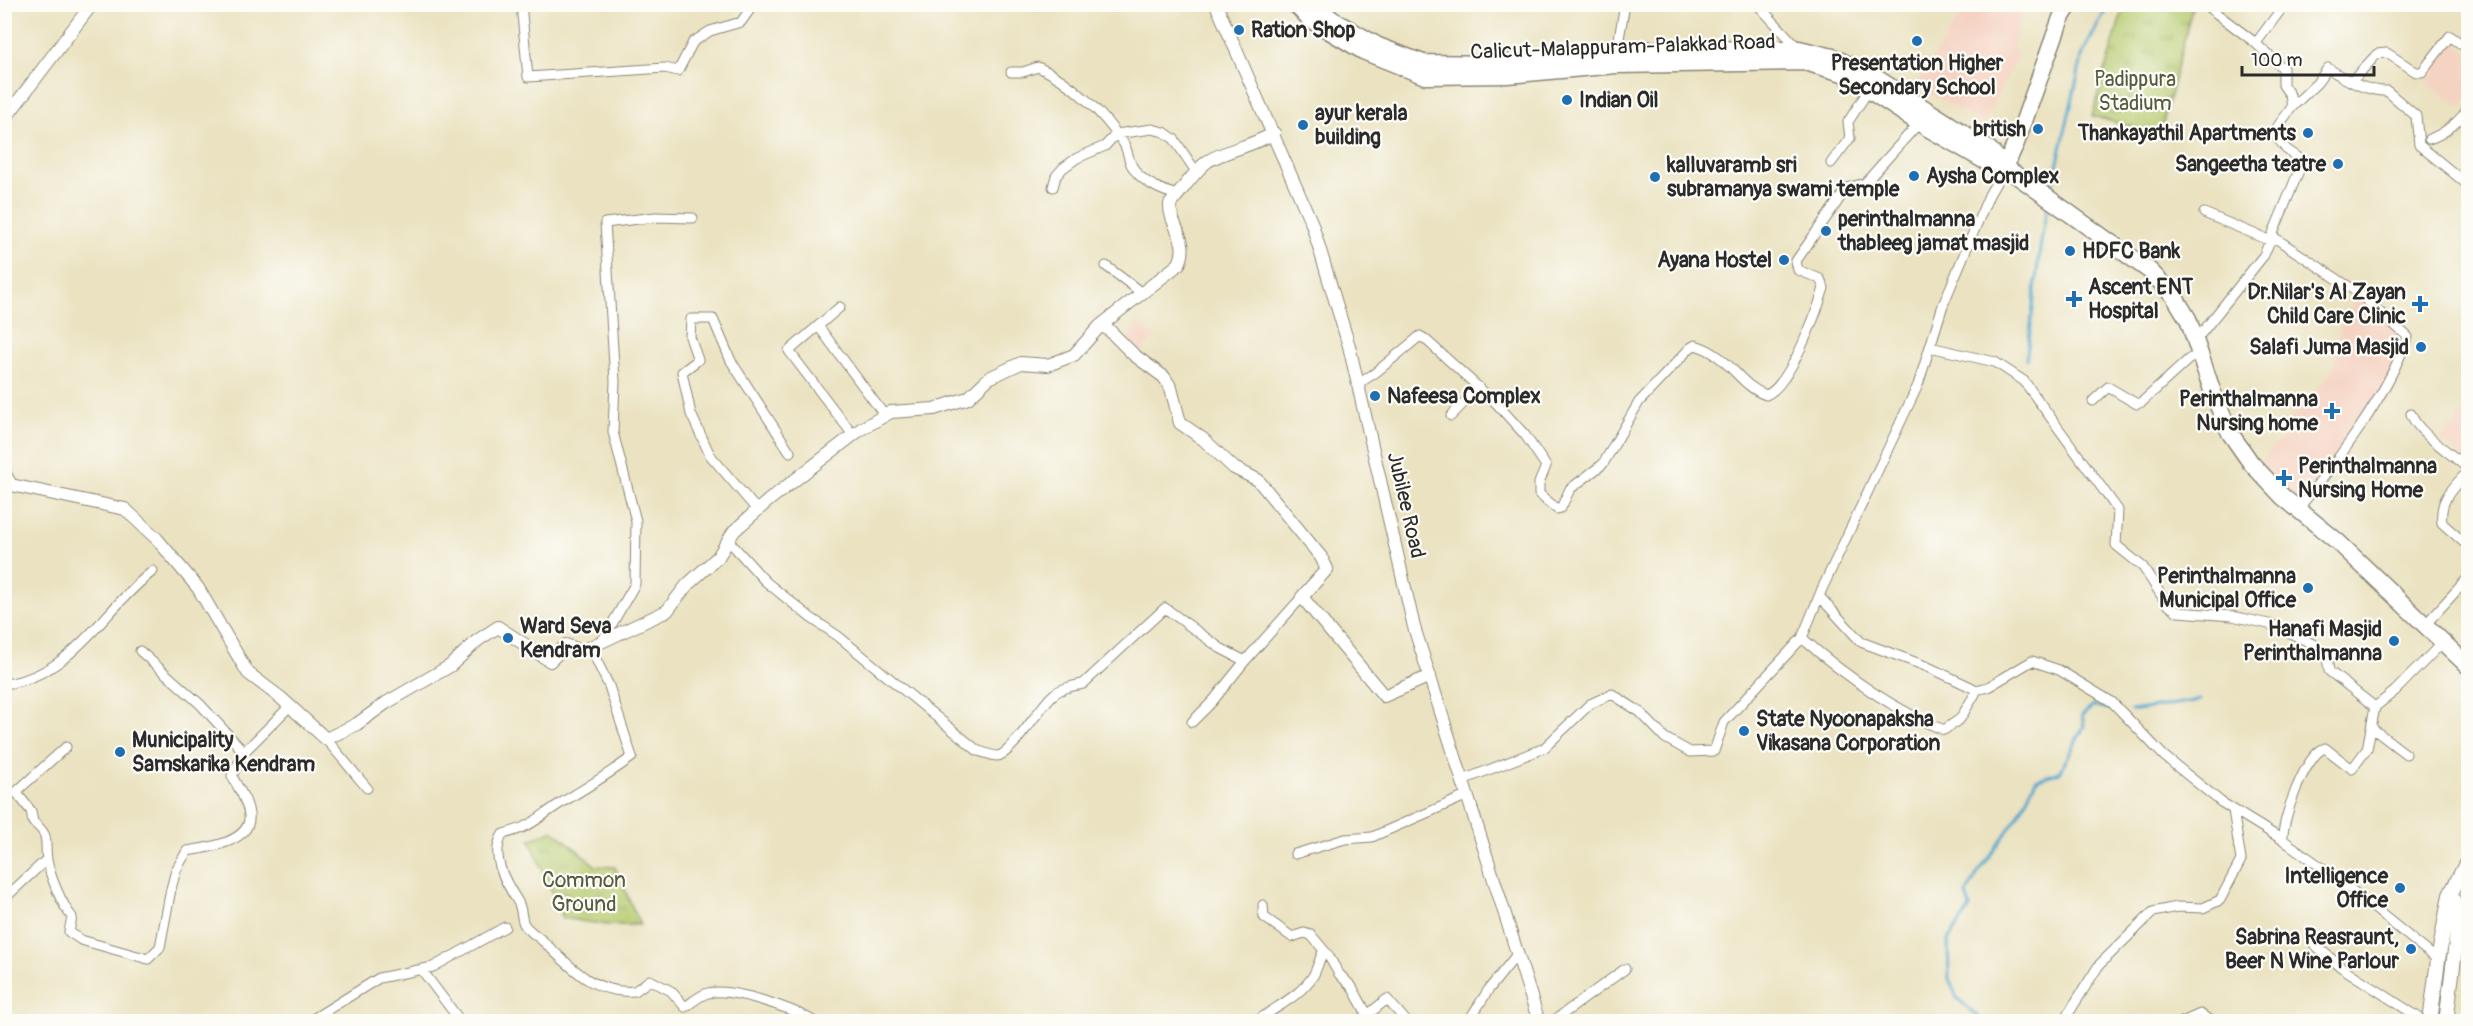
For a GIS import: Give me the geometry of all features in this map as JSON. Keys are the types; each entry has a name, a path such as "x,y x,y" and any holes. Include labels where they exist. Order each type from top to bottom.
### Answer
{"highway":[{"name":"Calicut-Malappuram-Palakkad Road","path":"1295,4 1311,20 1363,51 1425,76 1507,75 1616,65 1805,62 1847,70 1868,91 1919,123 1985,161 2005,167 2150,271 2174,296 2188,319 2214,396 2230,433 2251,463 2443,642 2467,661"},
{"path":"1313,4 1333,21 1378,46 1424,63 1494,64 1617,50 1799,49 1833,57 1847,70 1878,79 1990,150 2005,167 2016,143 2061,18 2070,4"}],"main road":[{"path":"2430,1022 2450,895 2469,860"},
{"path":"2446,1022 2459,918 2458,909 2450,895"}],"street":[{"path":"4,120 92,4"},
{"path":"521,4 528,77 665,68 678,71 693,42 710,31 741,22 752,8 750,4"},
{"name":"Jubilee Road","path":"1216,4 1312,224 1350,346 1414,627 1539,1022"},
{"path":"1617,50 1625,4"},
{"path":"1757,4 1799,49"},
{"path":"2204,4 2256,43 2283,68 2283,85 2290,94 2292,107"},
{"path":"2256,43 2285,4"},
{"path":"2352,81 2377,54 2387,53 2416,72 2422,72 2450,36 2469,49"},
{"path":"1011,72 1023,72 1034,67 1047,70 1083,97 1116,134 1124,145 1137,175 1168,193 1178,195"},
{"path":"2093,401 2108,387 2137,404 2142,402 2199,347 2264,255 2303,161 2286,149 2276,136 2278,126 2292,107 2317,83 2328,68 2377,92 2387,91 2416,116 2419,145 2469,185"},
{"path":"1831,163 1850,138 1848,122 1868,91"},
{"path":"2429,139 2441,135 2455,121 2464,117 2469,107"},
{"path":"1358,384 1420,336 1479,387 1525,435 1545,462 1538,488 1539,494 1557,509 1561,508 1570,489 1603,464 1639,402 1695,345 1707,349 1734,368 1759,393 1773,393 1779,387 1799,348 1824,288 1820,279 1798,270 1796,261 1847,189 1865,183 1919,123"},
{"path":"1053,187 1056,176 1063,168 1077,158 1105,146 1116,134 1152,129 1164,132 1177,143 1197,173"},
{"path":"326,739 357,724 386,703 450,666 477,640 498,627 550,661 566,645 582,651 604,638 667,611 687,585 718,557 734,531 757,510 853,435 891,412 934,409 968,398 989,378 1021,363 1048,365 1074,355 1100,326 1179,264 1182,257 1182,238 1170,208 1197,173 1207,162 1258,143 1274,133"},
{"path":"1463,780 1544,748 1590,704 1612,694 1640,712 1674,743 1690,752 1714,751 1724,722 1802,638 1819,596 1918,385 1943,304 1975,228 2005,167"},
{"path":"2204,213 2271,238 2357,292 2408,337 2397,365 2346,451 2298,509"},
{"path":"604,638 635,584 636,521 613,432 615,381 605,223 655,217 693,218"},
{"path":"1106,266 1142,293"},
{"path":"840,307 789,351 853,435"},
{"path":"757,510 715,462 691,414 682,372 698,360 690,337 691,319 713,319 731,361 790,452"},
{"path":"1100,326 1108,329 1134,355 1164,377 1171,388 1180,423 1203,439 1234,468 1258,480 1321,557 1327,569 1192,722"},
{"path":"819,327 885,416"},
{"path":"1930,347 1995,362 2024,381 2118,510 2116,545 2143,567 2167,604 2178,612 2232,616 2273,625 2313,644 2327,657 2329,671 2375,707"},
{"path":"1451,416 1479,387"},
{"path":"2411,414 2418,428 2450,451 2469,470 2443,500 2441,512 2442,523 2469,546"},
{"path":"4,472 11,484 89,499 125,509 157,538 198,588 248,673 290,706 326,739 367,788"},
{"path":"728,540 765,581 838,636 978,751 997,756 1009,752 1018,735 1053,695 1066,687 1083,684 1165,608 1220,648 1245,660"},
{"path":"4,684 36,677 69,656 109,616 134,586 153,571"},
{"path":"2425,625 2469,578"},
{"path":"1819,596 1861,642 1928,667 1976,690 1988,687 2032,661 2059,670 2112,702 2164,756 2233,810 2283,840 2338,879 2438,960"},
{"path":"1302,597 1384,696 1430,676"},
{"path":"1802,638 1831,663 1912,717 1944,730 1960,719 1976,690"},
{"path":"2283,840 2284,825 2300,779 2314,752 2325,748 2352,769 2367,749 2375,707 2395,691 2443,642"},
{"path":"590,646 609,686 632,757 597,783 560,804 526,828 503,834 498,842 497,853 504,878 521,906 524,925 585,980 599,987 625,992 635,991 650,980 671,991 685,1007 705,994 720,992 796,1011 815,1022"},
{"path":"140,651 200,704 244,752"},
{"path":"15,792 31,810 33,822 43,830 48,843 47,860 63,907 72,917 69,932 81,940 148,959 160,947 176,870 187,851 206,849 235,838 245,831 250,817 247,805 232,776 244,752 290,706"},
{"path":"2372,728 2406,754"},
{"path":"4,794 15,792 66,747"},
{"path":"1295,854 1346,838 1372,837 1468,795"},
{"path":"2063,1022 2099,965 2153,912 2176,907 2203,908 2220,900 2241,860 2233,810"},
{"path":"4,898 47,860"},
{"path":"2450,895 2469,909"},
{"path":"1263,905 1264,917 1292,937 1304,933 1311,935 1324,950 1339,974 1352,987 1367,1014"},
{"path":"308,1022 379,978 433,967 505,927"},
{"path":"2314,944 2341,967 2426,1022"},
{"path":"1256,1022 1291,1000 1314,975 1316,964 1324,950"},
{"path":"1468,1022 1482,997 1518,953"},
{"path":"421,969 460,1022"},
{"path":"1551,1022 1625,969"},
{"path":"1359,1022 1387,999 1407,1022"},
{"path":"2182,1022 2200,1014 2213,1022"}],"shaded area":[{"path":"1967,5 2021,5 2013,48 2019,54 1983,123 1915,85"},
{"path":"2452,40 2468,55 2468,97 2461,108 2426,83"},
{"name":"Perinthalmanna Nursing home","path":"2358,295 2405,339 2396,365 2345,444 2299,505 2259,462 2287,434 2282,428 2333,371 2341,322"},
{"path":"1138,323 1156,337 1141,351 1127,340"},
{"path":"2468,406 2468,461 2441,440"}],"green space":[{"name":"Padippura Stadium","path":"2124,5 2193,5 2160,135 2092,116"},
{"name":"Common Ground","path":"553,830 596,866 615,867 640,925 606,925 563,918 530,840"}],"waterway":[{"path":"2051,192 2083,53 2109,4"},
{"path":"2026,359 2048,204"},
{"path":"2131,711 2200,700"},
{"path":"1984,1022 1957,998 1949,979 1948,940 1970,908 1966,894 2018,816 2036,780 2060,772 2084,726 2082,715 2094,706 2111,709"}],"place":[{"name":"Ration Shop","path":"1239,30"},
{"name":"Presentation Higher Secondary School","path":"1917,41"},
{"name":"Indian Oil","path":"1567,100"},
{"name":"ayur kerala building","path":"1303,125"},
{"name":"british","path":"2038,129"},
{"name":"Thankayathil Apartments","path":"2308,133"},
{"name":"Sangeetha teatre","path":"2338,164"},
{"name":"Aysha Complex","path":"1914,176"},
{"name":"kalluvaramb sri subramanya swami temple","path":"1655,177"},
{"name":"perinthalmanna thableeg jamat masjid","path":"1826,231"},
{"name":"HDFC Bank","path":"2070,251"},
{"name":"Ayana Hostel","path":"1784,260"},
{"name":"Ascent ENT Hospital","path":"2074,299"},
{"name":"Dr.Nilar's Al Zayan Child Care Clinic","path":"2420,304"},
{"name":"Salafi Juma Masjid","path":"2421,347"},
{"name":"Nafeesa Complex","path":"1375,396"},
{"name":"Perinthalmanna Nursing home","path":"2332,411"},
{"name":"Perinthalmanna Nursing Home","path":"2284,478"},
{"name":"Perinthalmanna Municipal Office","path":"2308,588"},
{"name":"Ward Seva Kendram","path":"508,638"},
{"name":"Hanafi Masjid Perinthalmanna","path":"2394,641"},
{"name":"State Nyoonapaksha Vikasana Corporation","path":"1744,731"},
{"name":"Municipality Samskarika Kendram","path":"120,752"},
{"name":"Intelligence Office","path":"2400,888"},
{"name":"Sabrina Reasraunt, Beer N Wine Parlour","path":"2411,949"}]}
